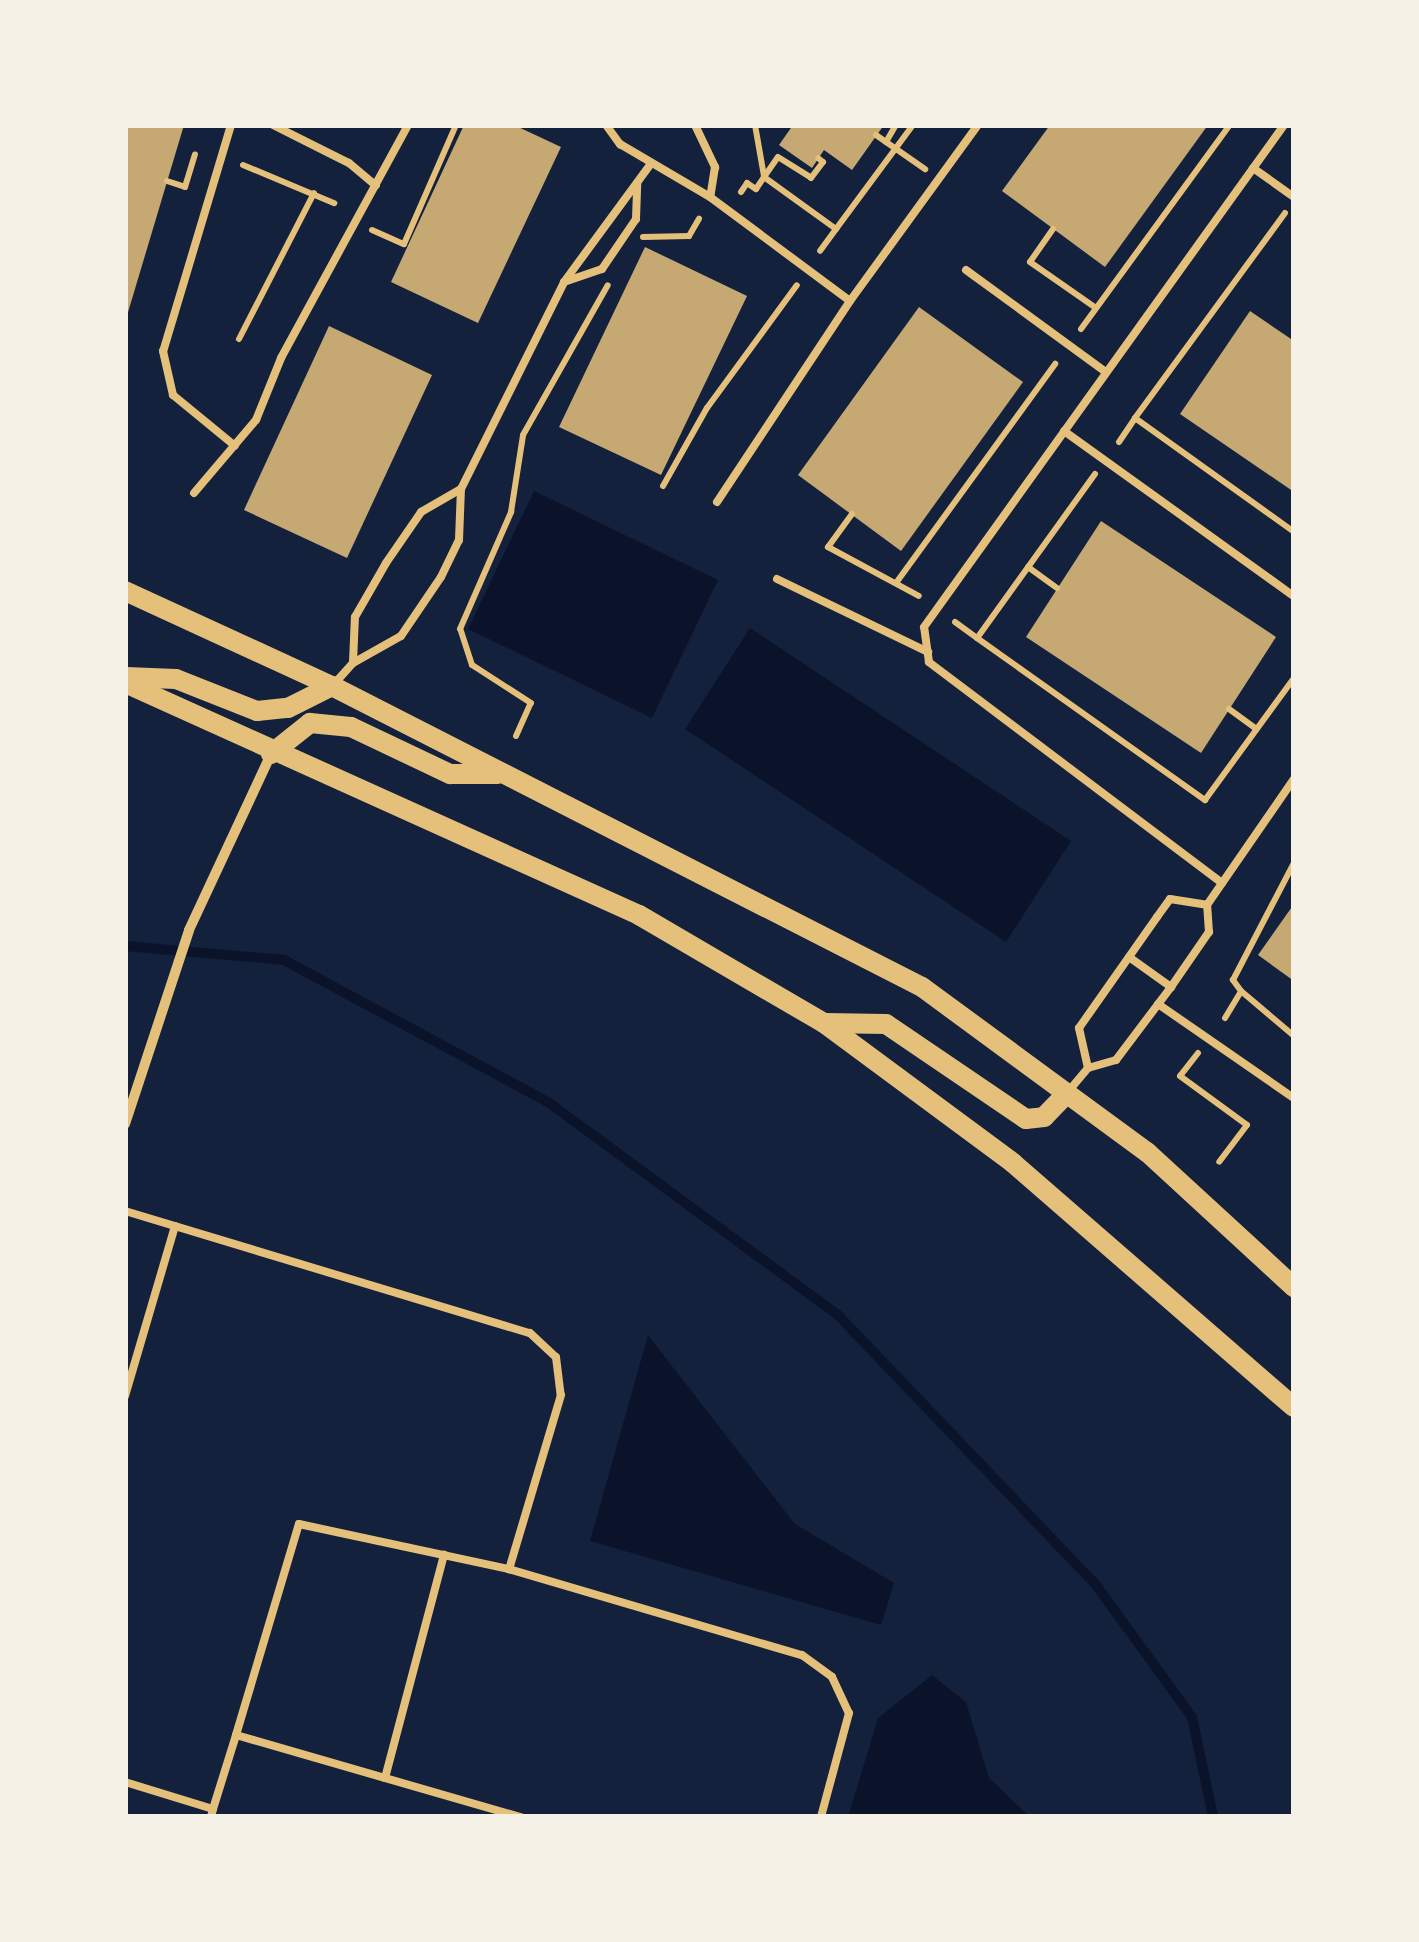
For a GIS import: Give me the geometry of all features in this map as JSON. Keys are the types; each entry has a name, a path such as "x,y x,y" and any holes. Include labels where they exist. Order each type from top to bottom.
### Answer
{"main road":[{"path":"125,590 332,686 922,987 1147,1152 1294,1286"},
{"path":"125,680 176,679 257,711 288,708 332,686"},
{"path":"125,680 271,754 639,915 824,1022 1013,1163 1294,1407"},
{"path":"271,754 310,723 351,727 450,774 502,774"},
{"path":"824,1022 886,1024 1026,1120 1044,1118 1067,1093"}],"street":[{"path":"125,1124 189,930 271,754"}],"lane":[{"path":"231,125 163,351 173,395 235,446"},
{"path":"273,125 350,163 376,186"},
{"path":"194,493 256,420 283,355 408,125"},
{"path":"606,125 650,165 710,198 850,302"},
{"path":"695,125 715,167 710,198"},
{"path":"717,502 850,302 978,125"},
{"path":"1222,883 929,662 924,628 1284,125"},
{"path":"332,686 352,663 401,636 441,577 459,540 461,489 564,282 650,165"},
{"path":"1253,168 1294,197"},
{"path":"564,282 602,268 636,219 637,182"},
{"path":"966,270 1106,372"},
{"path":"1064,431 1294,596"},
{"path":"352,663 355,617 386,563 420,512 461,489"},
{"path":"777,579 928,652"},
{"path":"1067,1093 1088,1068 1116,1060 1171,987 1209,932 1207,905 1294,779"},
{"path":"1088,1068 1080,1028 1170,899 1207,905"},
{"path":"1129,957 1171,987"},
{"path":"1158,1004 1294,1098"},
{"path":"125,1211 530,1333 556,1357 562,1395 509,1569"},
{"path":"125,1396 175,1226"},
{"path":"125,1782 212,1813 299,1524 509,1569 802,1654 832,1677 849,1713 820,1817"},
{"path":"385,1778 444,1555"},
{"path":"236,1735 521,1817"}],"path":[{"path":"372,230 404,244 456,125"},
{"path":"754,125 764,177 836,229"},
{"path":"886,142 896,125"},
{"path":"820,251 913,125"},
{"path":"1081,329 1230,125"},
{"path":"876,136 940,179"},
{"path":"167,181 185,187 195,156"},
{"path":"741,192 747,183 756,189 778,158 811,178 823,162 818,158"},
{"path":"243,165 334,203"},
{"path":"238,339 314,193"},
{"path":"1119,442 1288,210"},
{"path":"638,237 690,236 699,219"},
{"path":"1053,229 1030,262 1096,308"},
{"path":"516,736 531,703 472,665 460,629 511,512 522,435 618,268"},
{"path":"663,486 706,408 797,285"},
{"path":"896,583 1055,364"},
{"path":"1135,418 1294,532"},
{"path":"977,638 1096,473"},
{"path":"852,514 828,548 919,596"},
{"path":"1028,567 1058,588"},
{"path":"955,622 1204,800 1294,678"},
{"path":"1229,709 1256,729"},
{"path":"1294,863 1291,878 1233,980 1294,1036"},
{"path":"1225,1018 1241,991"},
{"path":"1198,1053 1180,1076 1247,1125 1219,1162"}],"water":[{"path":"534,491 718,580 652,718 468,629"},
{"path":"750,628 1071,841 1006,942 685,729"},
{"path":"648,1335 795,1524 894,1583 881,1625 590,1541"},
{"path":"932,1675 966,1702 989,1778 1030,1817 848,1817 878,1718"}],"building":[{"path":"125,125 184,125 126,319 125,319"},
{"path":"464,125 514,125 561,147 478,323 391,282"},
{"path":"793,125 884,125 852,170 824,150 812,168 779,145"},
{"path":"1050,125 1208,125 1105,267 1002,191"},
{"path":"645,247 747,296 661,475 559,427"},
{"path":"919,307 1023,382 901,551 798,475"},
{"path":"1250,311 1294,341 1294,492 1180,414"},
{"path":"329,326 432,375 347,558 244,510"},
{"path":"1101,521 1276,637 1201,753 1026,637"},
{"path":"1294,904 1294,981 1258,955"}],"waterway":[{"path":"125,946 284,960 548,1102 838,1315 1096,1585 1192,1717 1213,1817"}]}
